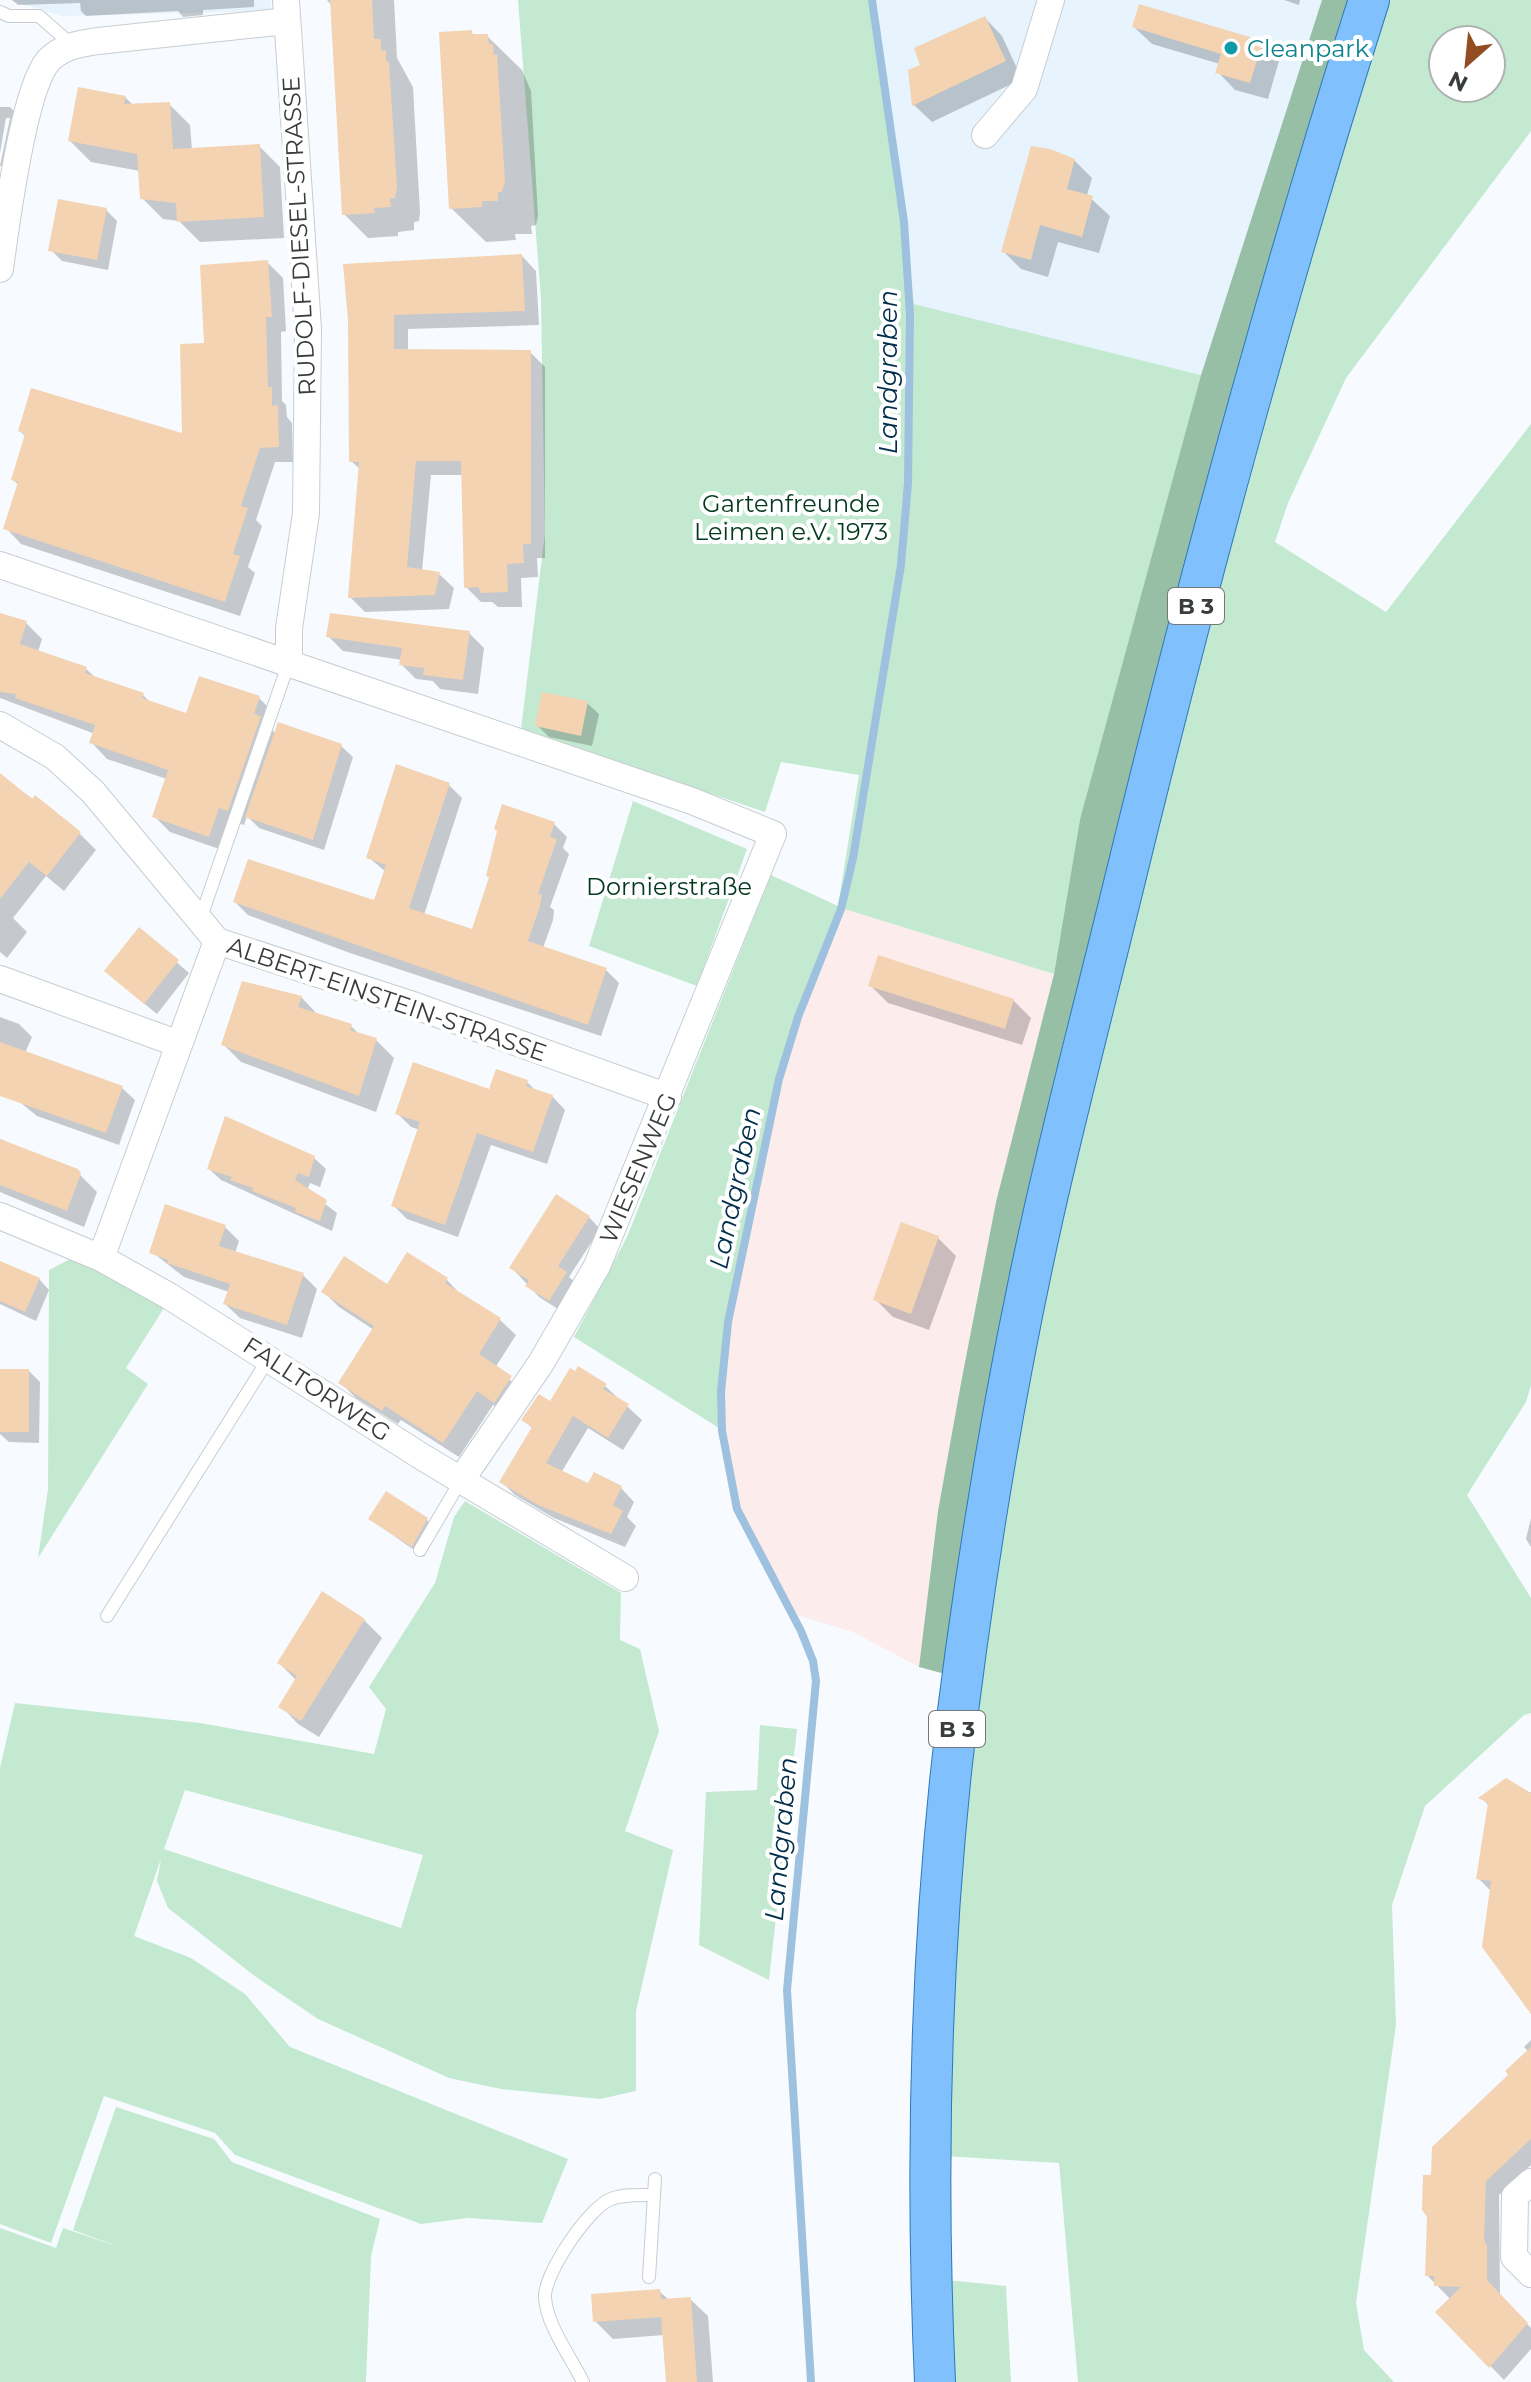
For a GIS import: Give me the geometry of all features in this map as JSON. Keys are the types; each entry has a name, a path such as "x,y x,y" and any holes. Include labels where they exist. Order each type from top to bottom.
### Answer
{"main road":[{"name":"B 3","path":"935,2382 930,2247 935,2012 944,1855 965,1653 993,1478 1042,1217 1159,742 1317,163 1369,0"}],"street":[{"path":"985,135 1024,89 1051,0"},
{"path":"0,269 7,170 46,64 72,45 287,11"},
{"name":"RUDOLF-DIESEL-STRASSE","path":"287,11 308,329 306,513 289,628 289,662"},
{"path":"0,565 289,662"},
{"name":"WIESENWEG","path":"289,662 717,810 773,834 597,1266 541,1363 461,1480"},
{"name":"ALBERT-EINSTEIN-STRASSE","path":"0,725 55,757 93,792 217,941 410,1004 668,1097"},
{"path":"101,1258 217,941"},
{"path":"0,979 179,1044"},
{"name":"FALLTORWEG","path":"0,1216 101,1258 625,1578"},
{"path":"1531,2182 1515,2196 1514,2257 1531,2274"}],"lane":[{"path":"0,12 9,16 39,16 72,45"},
{"path":"200,920 289,662"},
{"path":"107,1616 269,1358"},
{"path":"420,1550 461,1480"},
{"path":"649,2277 655,2179"},
{"path":"583,2382 548,2312 545,2297 547,2282 596,2209 612,2198 654,2195"}],"shaded area":[{"path":"10,0 270,0 271,11 61,16"},
{"path":"875,0 1322,0 1201,375 914,304"},
{"path":"838,907 1054,974 996,1202 938,1511 919,1667 853,1632 787,1612 732,1507 719,1428 724,1323 776,1078 796,1014"}],"green space":[{"name":"Gartenfreunde Leimen e.V. 1973","path":"518,0 875,0 914,304 1201,375 1080,819 1054,974 838,907 796,1014 776,1078 724,1323 719,1428 574,1337 627,1237 771,875 838,906 859,775 781,762 765,812 521,729 545,533 541,299"},
{"path":"1322,0 1351,0 1305,139 1231,397 1064,1039 999,1350 945,1674 919,1667 938,1511 996,1202 1054,974 1080,819 1201,375"},
{"path":"1389,0 1531,0 1531,131 1346,378 1288,503 1275,542 1386,612 1531,424 1531,1385 1526,1402 1467,1495 1531,1598 1531,1713 1524,1715 1425,1806 1392,1905 1396,2025 1356,2303 1364,2350 1394,2382 1078,2382 1059,2163 944,2156 952,1956 996,1555 1050,1266 1145,850 1290,325"},
{"name":"Dornierstraße","path":"633,801 747,849 697,986 589,946"},
{"path":"76,1256 166,1305 126,1368 148,1384 38,1558 48,1489 49,1270"},
{"path":"465,1501 621,1593 620,1640 640,1649 659,1731 625,1831 673,1850 636,2011 636,2091 600,2099 501,2089 449,2078 318,2019 256,1977 168,1908 157,1881 161,1859 134,1936 191,1958 245,1994 290,2047 568,2159 542,2223 468,2218 421,2224 235,2155 215,2133 104,2096 51,2243 0,2224 0,1768 15,1703 200,1723 374,1754 386,1709 369,1687 435,1583 454,1517","holes":["185,1790 423,1855 401,1928 164,1849"]},
{"path":"760,1725 797,1729 769,1980 699,1945 706,1792 757,1790"},
{"path":"116,2107 214,2139 232,2162 380,2219 371,2256 366,2382 0,2382 0,2228 56,2248 63,2228 122,2248 73,2230"},
{"path":"947,2280 1006,2286 1011,2382 949,2382"}],"building":[{"path":"330,0 372,0 374,39 381,39 381,51 386,50 386,61 389,61 397,187 395,198 390,198 391,207 374,208 375,213 342,215"},
{"name":"Cleanpark","path":"1139,4 1263,41 1250,83 1215,73 1221,54 1132,27"},
{"path":"985,16 1006,61 912,106 908,70 920,65 914,48"},
{"path":"472,30 472,34 488,34 489,44 493,44 494,55 497,54 505,181 502,192 498,192 498,201 482,201 482,207 449,209 439,32"},
{"path":"78,87 126,96 124,104 170,102 173,149 260,144 264,217 177,222 176,203 140,199 137,154 68,141"},
{"path":"1031,146 1050,149 1075,159 1067,189 1093,196 1082,237 1040,225 1031,260 1001,252"},
{"path":"58,199 107,208 97,260 48,251"},
{"path":"522,254 525,311 394,315 394,349 531,350 531,544 523,544 524,563 507,564 508,592 481,593 478,587 464,588 461,461 416,461 407,567 440,572 435,595 348,598 359,462 349,462 348,320 343,264"},
{"path":"268,260 272,317 266,317 268,387 272,387 272,406 278,405 279,447 260,448 241,506 248,508 233,554 240,556 225,602 3,529 18,482 11,480 25,434 18,431 31,388 182,433 180,344 204,343 200,265"},
{"path":"0,613 27,621 20,644 87,667 85,673 144,693 142,698 186,713 199,676 260,696 254,714 261,716 228,811 219,808 209,837 152,817 168,770 89,743 95,725 15,698 16,694 0,692"},
{"path":"330,613 470,631 463,680 423,675 424,668 399,665 402,648 326,637"},
{"path":"542,692 588,701 581,736 535,726"},
{"path":"278,722 342,744 313,840 245,817"},
{"path":"396,764 450,783 409,908 472,929 489,877 486,876 497,831 494,829 502,804 555,822 550,837 557,839 538,894 542,895 540,906 528,941 607,968 588,1025 233,902 248,859 374,900 386,865 366,858"},
{"path":"0,773 32,799 35,795 81,832 47,876 29,862 0,899"},
{"path":"139,927 179,960 144,1004 104,971"},
{"path":"878,955 1014,999 1005,1029 868,986"},
{"path":"242,981 302,996 298,1007 352,1024 350,1030 377,1038 359,1096 221,1045"},
{"path":"0,1042 123,1086 106,1133 0,1096"},
{"path":"413,1062 489,1089 496,1069 528,1080 526,1086 553,1095 533,1152 477,1133 445,1225 391,1206 420,1122 395,1114"},
{"path":"225,1116 315,1156 309,1177 298,1173 295,1180 327,1200 320,1221 230,1180 232,1177 207,1169"},
{"path":"0,1139 78,1169 81,1173 67,1211 0,1185"},
{"path":"556,1194 590,1216 558,1266 567,1272 549,1301 525,1286 529,1280 509,1268"},
{"path":"165,1204 226,1225 219,1246 304,1273 287,1325 223,1304 230,1284 167,1263 168,1260 149,1253"},
{"path":"901,1222 939,1236 911,1314 873,1300"},
{"path":"407,1252 448,1278 445,1283 501,1318 479,1354 512,1376 494,1403 477,1391 443,1443 385,1406 382,1411 338,1383 374,1326 321,1292 344,1256 387,1284"},
{"path":"0,1261 40,1278 25,1312 0,1301"},
{"path":"578,1366 607,1384 603,1389 629,1404 608,1438 573,1416 546,1463 588,1483 594,1472 622,1486 613,1505 623,1511 611,1534 538,1505 499,1482 532,1427 521,1420 539,1394 550,1401 570,1368 575,1371"},
{"path":"0,1369 29,1369 29,1432 0,1432"},
{"path":"386,1491 428,1518 412,1547 368,1519"},
{"path":"322,1591 365,1619 301,1721 278,1707 297,1676 277,1663"},
{"path":"1506,1778 1531,1793 1531,2014 1482,1947 1491,1881 1476,1879 1488,1803 1478,1798"},
{"path":"1531,2047 1531,2139 1486,2181 1484,2239 1487,2246 1487,2280 1528,2323 1489,2368 1435,2312 1461,2287 1434,2286 1434,2276 1425,2276 1427,2217 1422,2210 1423,2175 1431,2175 1432,2147 1508,2075 1505,2071"},
{"path":"660,2289 661,2299 691,2297 697,2382 666,2382 661,2317 593,2322 591,2294"}],"waterway":[{"name":"Landgraben","path":"811,2382 787,1990 816,1681 813,1661 801,1631 737,1509 722,1431 721,1392 728,1322 779,1079 798,1017 841,909 853,858 901,565 908,483 910,315 904,222 872,0"}],"place":[{"name":"Cleanpark","path":"1231,48"}]}
